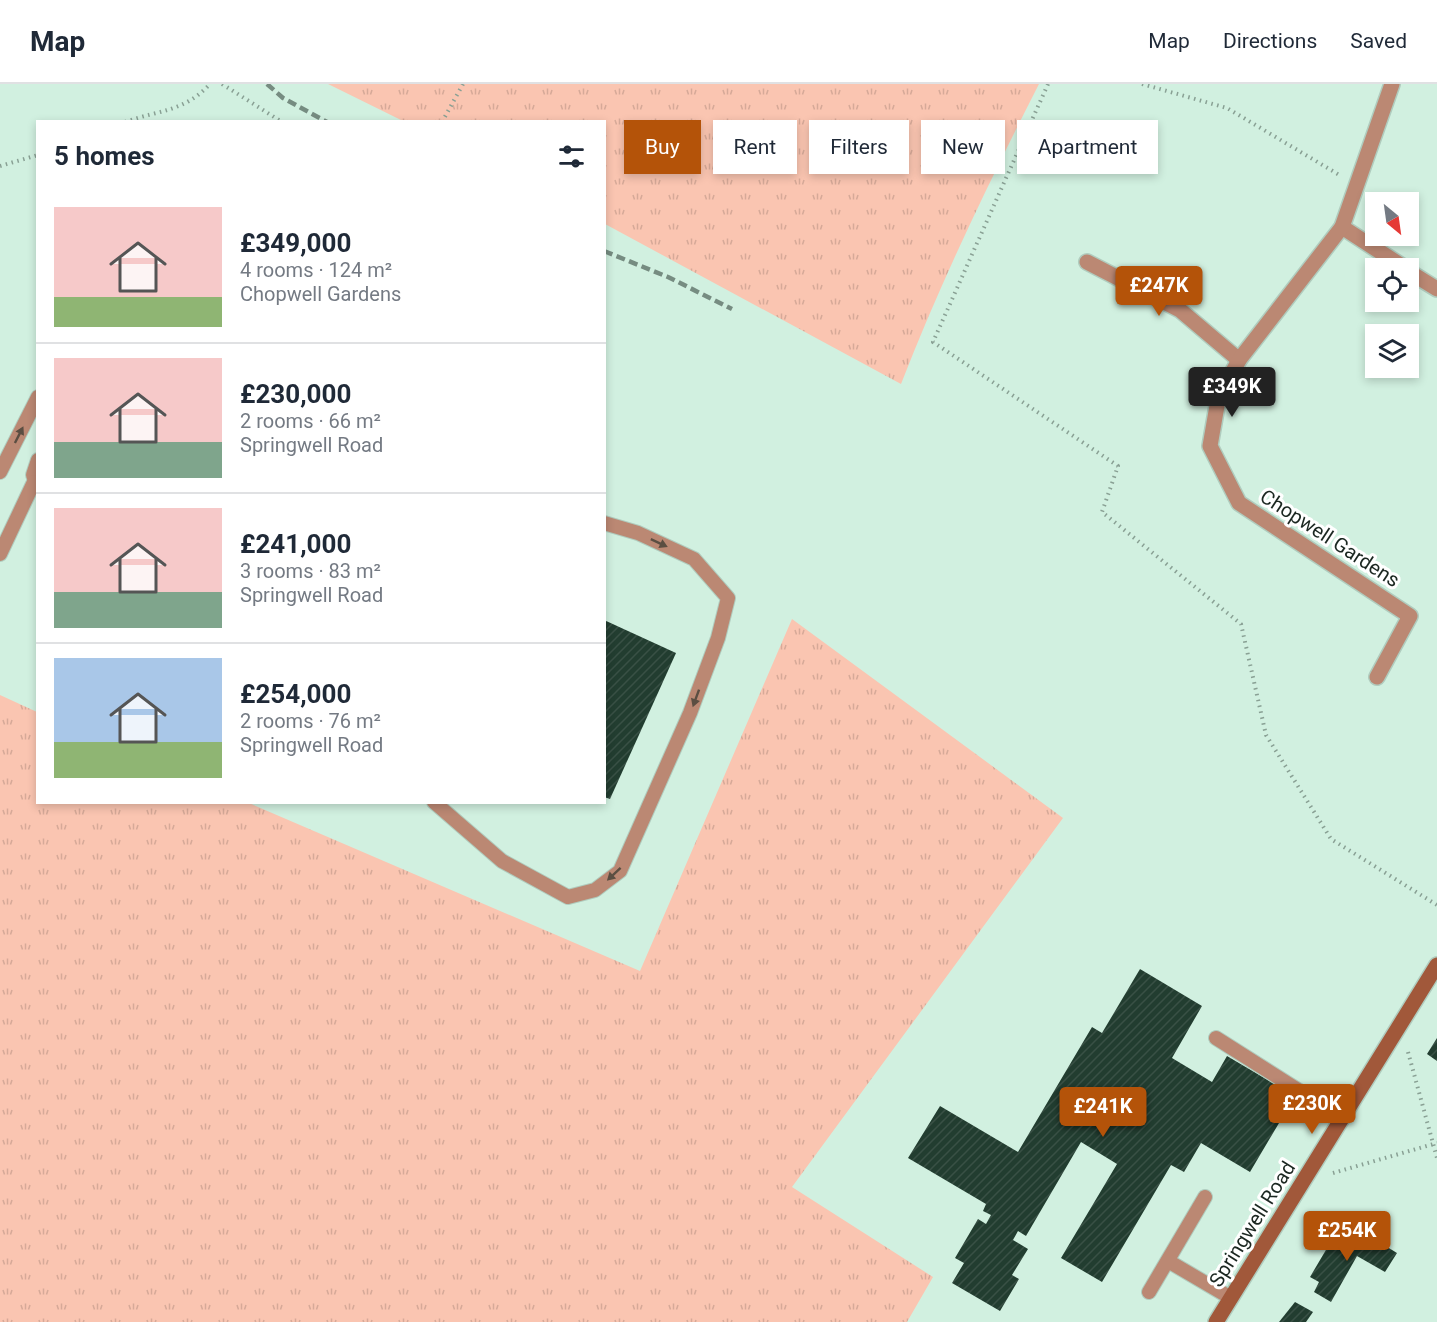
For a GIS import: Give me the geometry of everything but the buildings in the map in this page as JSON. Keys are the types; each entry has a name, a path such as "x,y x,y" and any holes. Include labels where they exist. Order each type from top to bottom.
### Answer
{"main road":[{"name":"Springwell Road","path":"1216,1322 1437,965"}],"street":[{"name":"Chopwell Gardens","path":"1377,677 1410,616 1239,503 1210,446 1218,400 1239,360 1342,227 1392,84"},
{"path":"1342,227 1389,258"},
{"path":"1087,262 1180,310 1239,360"},
{"path":"1419,278 1437,289"}],"lane":[{"path":"0,472 36,401"},
{"path":"0,554 36,484 34,468 36,464"},
{"path":"436,804 502,861 568,897 595,890 620,871 690,713 718,638 728,598 694,559 638,533 606,524"},
{"path":"1216,1038 1342,1118"},
{"path":"1149,1292 1205,1197"},
{"path":"1168,1261 1231,1298"}],"path":[{"path":"133,120 182,107 197,98 210,84"},
{"path":"222,84 279,120"},
{"path":"443,120 463,84"},
{"path":"1048,84 933,342 1118,466 1102,512 1241,624 1266,735 1330,839 1437,904"},
{"path":"1142,84 1227,108 1356,185"},
{"path":"0,166 36,156"},
{"path":"1400,1024 1435,1143 1437,1158"},
{"path":"1303,1181 1435,1143"}],"green space":[{"path":"328,84 1039,84 1021,120 1017,120 1017,128 1005,152 1005,120 921,120 921,174 994,174 932,307 901,384 606,225 606,120 401,120"},
{"path":"792,619 1063,818 792,1187 933,1277 907,1322 0,1322 0,695 36,712 36,804 251,804 640,971"}],"railway":[{"path":"267,84 283,98 323,120"},
{"path":"606,252 668,277 732,309"}]}
